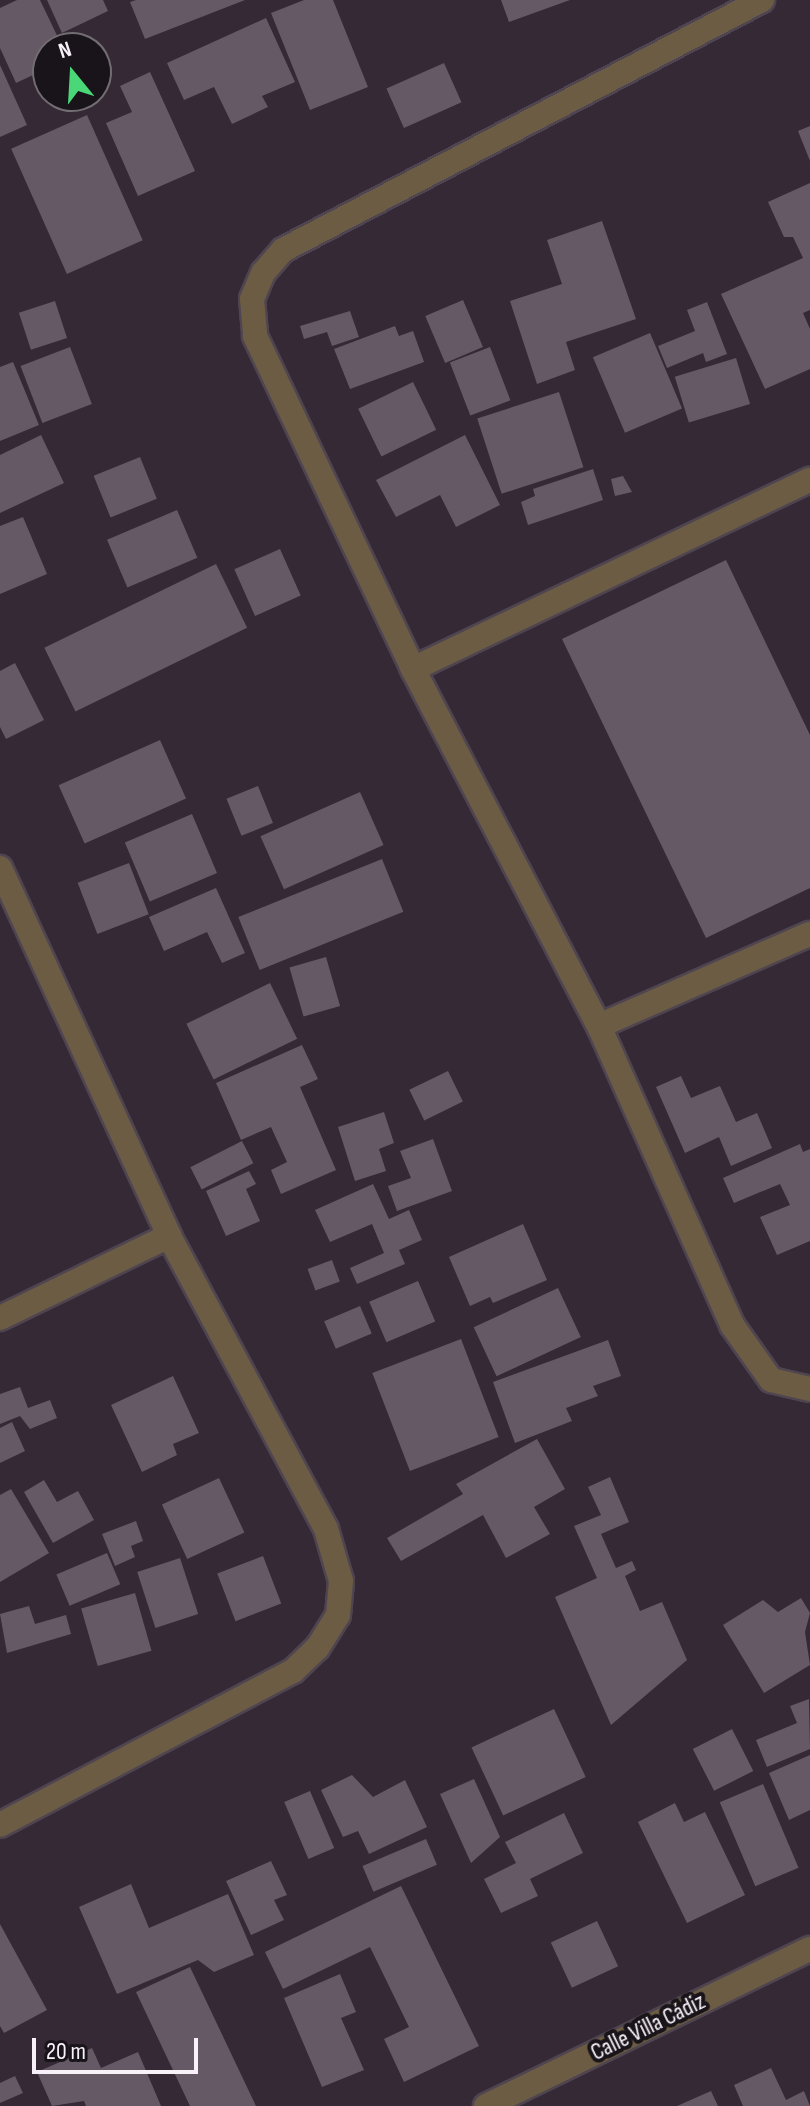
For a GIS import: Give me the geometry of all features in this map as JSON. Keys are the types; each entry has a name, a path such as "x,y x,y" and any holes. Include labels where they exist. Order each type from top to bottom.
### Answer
{"street":[{"path":"762,0 283,250 263,273 252,299 255,336 413,669 599,1026 732,1325 771,1380 810,1389"},
{"path":"413,669 810,480"},
{"path":"0,1825 293,1671 317,1648 338,1615 341,1581 326,1529 169,1236 3,880"},
{"path":"599,1026 810,934"},
{"path":"0,1318 169,1236"},
{"name":"Calle Villa Cádiz","path":"486,2106 810,1949"}],"building":[{"path":"17,0 40,0 55,32 32,32 32,76 16,83 0,48 0,8"},
{"path":"47,0 103,0 108,11 62,32"},
{"path":"245,0 145,39 130,2"},
{"path":"304,0 333,0 368,87 310,110 271,13"},
{"path":"501,0 570,0 509,22"},
{"path":"266,18 295,82 262,96 268,107 232,124 214,87 184,100 167,63"},
{"path":"444,63 461,102 404,128 386,89"},
{"path":"0,65 27,125 0,137"},
{"path":"150,72 195,171 138,196 106,123 132,112 120,86"},
{"path":"87,115 143,240 67,274 11,149"},
{"path":"810,126 810,161 798,131"},
{"path":"810,183 810,310 803,313 810,329 810,369 765,389 721,294 803,258 793,237 784,237 768,202"},
{"path":"602,221 636,319 566,342 575,370 537,384 510,301 562,284 547,240"},
{"path":"463,300 483,347 445,363 425,316"},
{"path":"55,301 67,338 31,350 19,313"},
{"path":"707,302 727,354 706,362 703,353 667,368 658,346 695,331 687,310"},
{"path":"350,311 359,337 332,346 327,332 304,339 300,326"},
{"path":"395,326 399,336 413,331 424,362 350,389 334,349"},
{"path":"650,333 682,408 625,433 593,357"},
{"path":"70,347 92,404 42,423 21,366"},
{"path":"490,347 510,400 470,416 450,362"},
{"path":"736,358 750,404 689,423 675,377"},
{"path":"13,362 39,425 0,441 0,367"},
{"path":"413,382 436,430 381,456 358,409"},
{"path":"559,392 583,467 502,494 477,419"},
{"path":"41,435 64,483 0,513 0,455"},
{"path":"465,435 500,505 456,527 440,495 396,517 376,480"},
{"path":"140,457 157,499 110,517 94,476"},
{"path":"593,469 603,500 528,525 521,502 535,496 533,489"},
{"path":"623,476 632,492 615,496 611,479"},
{"path":"177,510 197,558 127,588 107,540"},
{"path":"23,517 47,574 0,594 0,526"},
{"path":"280,549 301,596 255,616 234,569"},
{"path":"726,560 810,735 810,888 706,938 562,639"},
{"path":"216,564 247,628 75,712 44,648"},
{"path":"15,663 44,720 6,739 0,727 0,671"},
{"path":"160,740 186,798 85,844 59,785"},
{"path":"258,786 273,823 241,836 226,799"},
{"path":"360,792 384,845 284,889 260,836"},
{"path":"192,814 217,873 150,901 125,843"},
{"path":"382,859 403,912 260,970 238,917"},
{"path":"129,863 149,914 97,934 78,883"},
{"path":"216,888 245,953 222,963 207,932 164,951 149,917"},
{"path":"326,957 340,1006 304,1016 289,967"},
{"path":"270,983 297,1039 214,1079 186,1024"},
{"path":"302,1045 318,1079 300,1087 336,1170 281,1194 271,1170 287,1162 271,1127 241,1140 216,1083"},
{"path":"448,1071 463,1102 424,1120 409,1090"},
{"path":"681,1076 691,1098 720,1086 736,1122 757,1113 772,1148 731,1166 719,1137 685,1153 656,1087"},
{"path":"384,1112 394,1143 379,1149 386,1171 355,1181 338,1127"},
{"path":"433,1139 452,1191 397,1211 388,1186 411,1178 400,1151"},
{"path":"242,1141 253,1163 202,1190 190,1167"},
{"path":"800,1144 803,1152 810,1149 810,1241 777,1255 760,1217 790,1205 780,1184 734,1203 723,1178"},
{"path":"249,1171 256,1184 246,1189 260,1221 226,1236 206,1191"},
{"path":"373,1184 389,1219 409,1210 422,1240 399,1250 405,1264 357,1284 350,1268 384,1253 372,1224 330,1242 315,1210"},
{"path":"523,1224 547,1280 493,1303 490,1297 470,1306 449,1257"},
{"path":"332,1260 340,1282 315,1291 308,1269"},
{"path":"418,1281 435,1322 386,1342 369,1302"},
{"path":"558,1288 581,1337 497,1376 474,1327"},
{"path":"360,1306 372,1334 336,1349 324,1321"},
{"path":"461,1339 499,1437 410,1471 372,1373"},
{"path":"608,1340 621,1376 593,1386 598,1396 566,1408 572,1421 515,1443 493,1382"},
{"path":"173,1376 199,1433 173,1444 177,1455 142,1472 111,1405"},
{"path":"20,1387 28,1408 50,1400 57,1418 30,1429 20,1416 0,1424 0,1394"},
{"path":"12,1422 25,1451 0,1463 0,1428"},
{"path":"537,1439 565,1489 534,1507 550,1534 506,1558 483,1515 401,1561 387,1538 463,1494 456,1484"},
{"path":"610,1477 629,1522 601,1534 616,1568 632,1561 636,1570 625,1576 640,1611 662,1602 687,1660 611,1725 555,1597 597,1578 574,1526 601,1515 588,1487"},
{"path":"219,1478 244,1532 187,1559 162,1505"},
{"path":"44,1480 57,1502 78,1491 94,1520 53,1543 24,1492"},
{"path":"11,1489 49,1553 0,1582 0,1495"},
{"path":"136,1521 143,1541 131,1546 135,1557 115,1566 102,1534"},
{"path":"107,1553 120,1584 70,1606 56,1574"},
{"path":"263,1556 281,1604 236,1621 217,1574"},
{"path":"180,1558 198,1614 155,1628 137,1572"},
{"path":"135,1593 152,1651 98,1666 81,1608"},
{"path":"801,1598 810,1613 805,1632 810,1665 764,1693 723,1625 763,1600 778,1612"},
{"path":"29,1606 35,1624 66,1615 71,1634 7,1653 0,1614"},
{"path":"809,1699 810,1749 767,1767 756,1740 797,1723 790,1706"},
{"path":"554,1709 586,1777 503,1815 472,1747"},
{"path":"732,1729 753,1771 714,1791 693,1749"},
{"path":"810,1755 810,1810 789,1820 769,1773"},
{"path":"352,1775 373,1797 405,1780 427,1827 369,1854 358,1831 343,1837 321,1790"},
{"path":"474,1779 500,1837 471,1863 440,1794"},
{"path":"763,1784 799,1868 755,1886 720,1802"},
{"path":"310,1791 334,1848 308,1859 284,1802"},
{"path":"675,1803 684,1822 705,1812 745,1895 687,1923 638,1822"},
{"path":"564,1813 583,1853 530,1879 538,1896 501,1913 484,1879 516,1863 505,1842"},
{"path":"426,1839 437,1865 373,1892 362,1866"},
{"path":"271,1861 287,1895 274,1900 284,1920 251,1935 226,1881"},
{"path":"131,1884 149,1928 228,1894 254,1955 214,1972 198,1960 117,1994 79,1907"},
{"path":"401,1886 479,2046 404,2082 384,2039 409,2027 370,1947 283,1989 265,1952"},
{"path":"597,1921 618,1966 572,1988 551,1943"},
{"path":"0,1924 47,2010 4,2033 0,2026"},
{"path":"190,1967 256,2106 190,2106 136,1992"},
{"path":"340,1974 356,2012 341,2018 364,2070 322,2087 284,1998"},
{"path":"92,2048 101,2068 138,2052 161,2106 86,2106 84,2101 52,2106 37,2072"},
{"path":"771,2068 786,2100 804,2091 810,2106 743,2106 734,2085"},
{"path":"15,2076 23,2093 0,2103 0,2083"},
{"path":"711,2091 718,2106 677,2106"}]}
